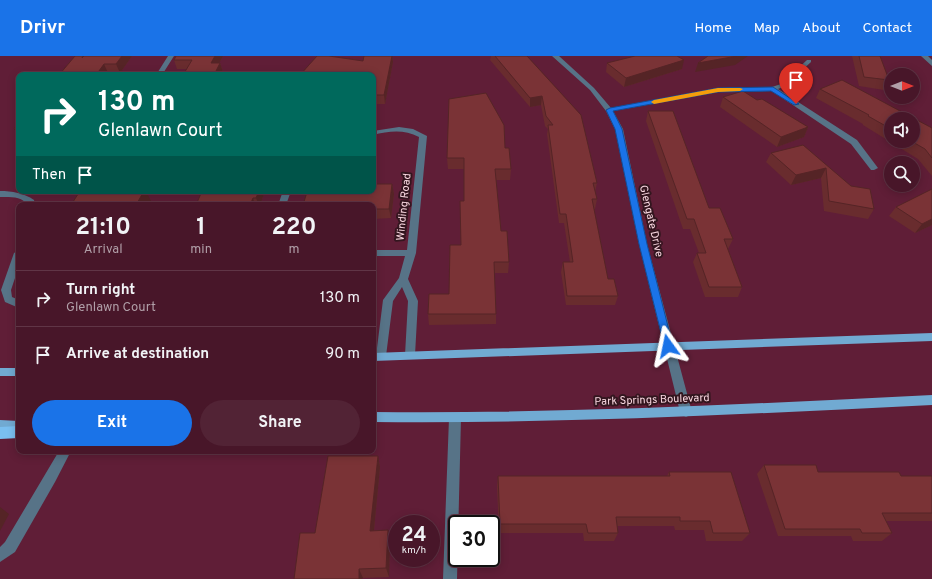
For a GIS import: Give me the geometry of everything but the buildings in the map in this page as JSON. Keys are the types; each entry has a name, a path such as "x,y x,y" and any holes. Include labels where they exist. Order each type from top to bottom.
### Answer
{"highway":[{"path":"0,433 16,432"}],"main road":[{"path":"377,356 932,337"},
{"path":"0,372 16,372"},
{"name":"Park Springs Boulevard","path":"376,417 455,418 686,412 932,400"},
{"path":"0,425 16,426"}],"street":[{"path":"161,72 171,56"},
{"name":"Glengate Drive","path":"555,56 582,79 610,110 619,129 643,244 686,412"},
{"path":"924,56 932,64"},
{"path":"610,110 718,90 773,89 783,85 809,61"},
{"path":"773,89 854,142 874,168"},
{"name":"Winding Road","path":"376,132 390,128 398,128 413,131 423,136 411,254 403,279 388,300 377,356"},
{"path":"0,194 24,196 30,202"},
{"path":"376,253 411,254"},
{"path":"16,262 6,290 8,299 16,303"},
{"path":"403,279 414,301 410,355"},
{"path":"450,579 455,418"},
{"path":"0,555 10,547 51,478 63,454"}],"slow traffic":[{"path":"654,102 718,90 740,89"}],"route":[{"path":"668,346 643,244 619,129 610,110 718,90 738,89 773,89 796,104"}]}
